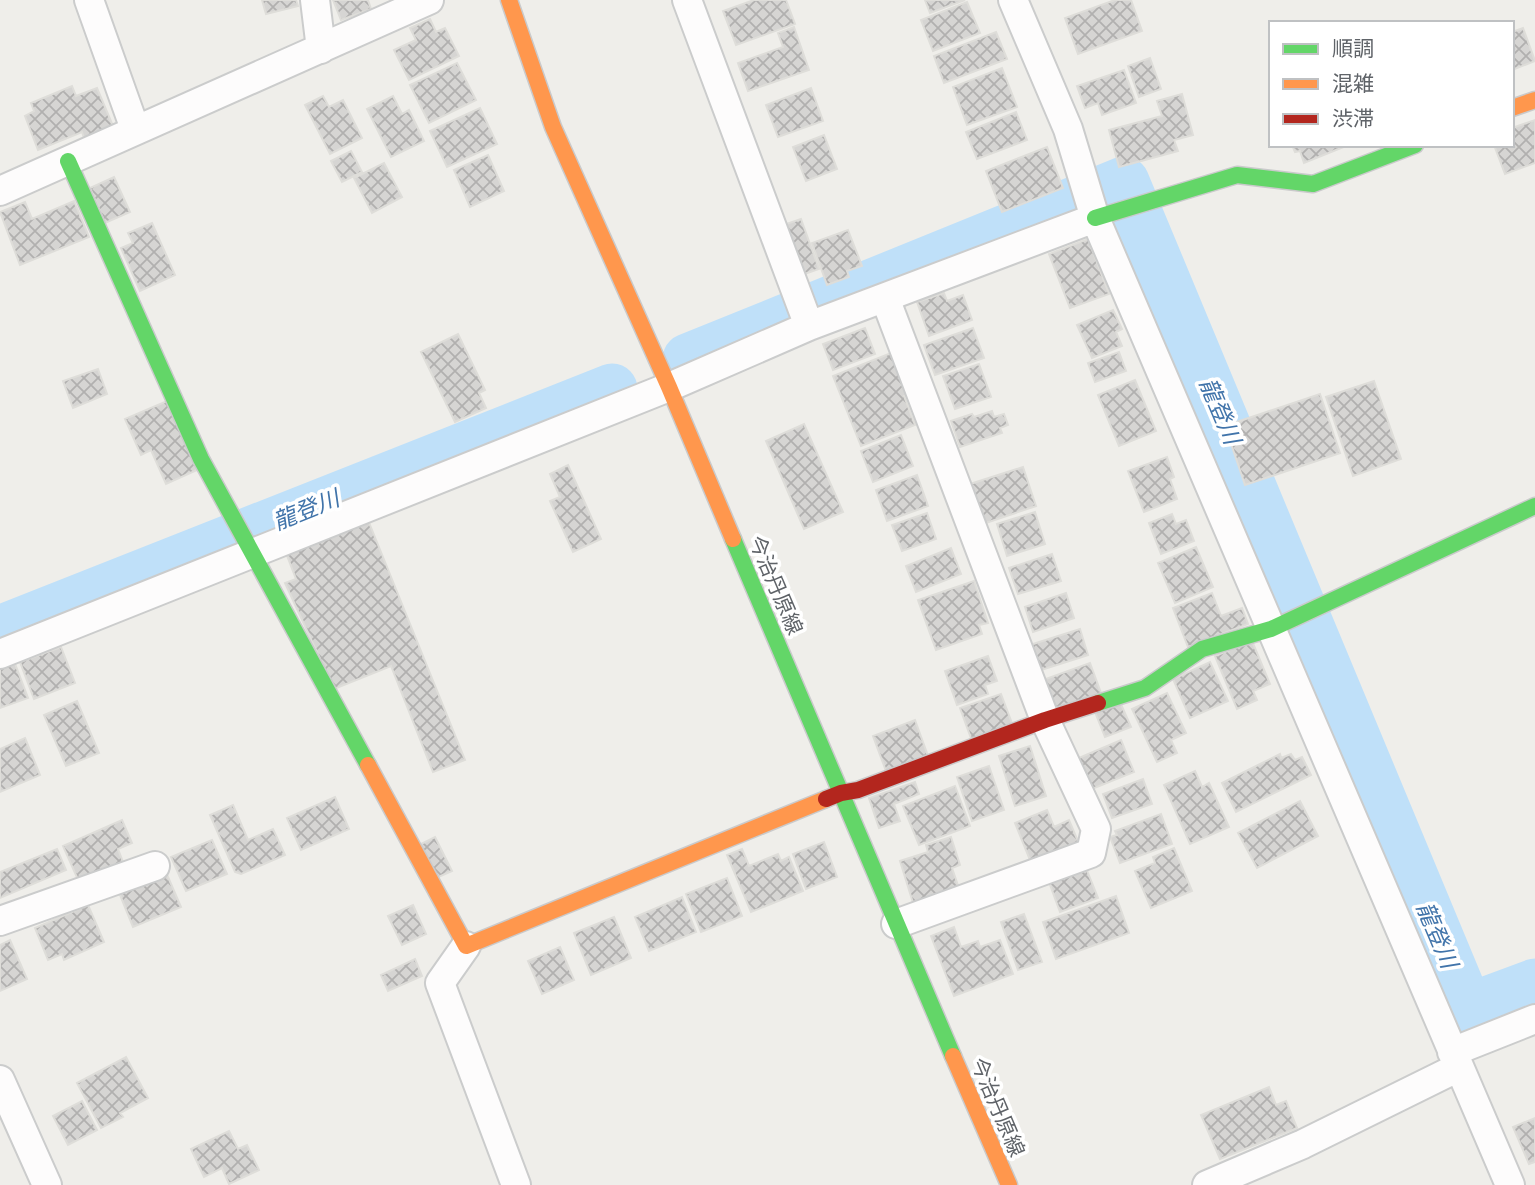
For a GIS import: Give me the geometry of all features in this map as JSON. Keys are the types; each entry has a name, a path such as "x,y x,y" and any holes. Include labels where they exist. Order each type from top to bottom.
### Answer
{"street":[{"path":"89,0 135,129"},
{"path":"316,0 321,49"},
{"path":"0,191 429,0"},
{"name":"今治丹原線","path":"509,0 553,127 669,387 1009,1185"},
{"path":"687,0 809,326"},
{"path":"1013,0 1068,129 1095,218 1510,1185"},
{"path":"1514,107 1535,100"},
{"path":"0,653 669,387 809,326 1095,218 1237,175 1313,184 1410,147"},
{"path":"68,161 201,459 466,946"},
{"path":"885,298 1045,720 1097,830 1091,853 896,924"},
{"path":"516,1185 440,983 466,946 841,793 858,790 1045,720 1144,688 1202,649 1272,628 1535,506"},
{"path":"0,921 155,866"},
{"path":"1207,1185 1303,1144 1456,1059 1535,1019"},
{"path":"0,1080 8,1116 47,1185"}],"building":[{"path":"262,0 296,0 298,6 266,14"},
{"path":"333,0 368,0 371,9 341,20"},
{"path":"754,0 786,0 795,24 736,45 723,11"},
{"path":"925,0 965,0 930,13"},
{"path":"1115,0 1131,0 1142,31 1078,54 1065,18"},
{"path":"967,2 980,33 933,51 921,20"},
{"path":"430,19 436,32 445,28 459,56 409,80 394,50 416,40 410,28"},
{"path":"794,27 809,70 748,91 738,63 783,47 778,33"},
{"path":"1523,28 1535,61 1514,69 1514,31"},
{"path":"996,32 1007,59 944,83 934,56"},
{"path":"1150,58 1161,89 1139,97 1128,66"},
{"path":"457,63 476,100 429,123 410,85"},
{"path":"1002,68 1017,107 967,125 953,87"},
{"path":"1124,70 1136,103 1102,115 1098,103 1085,108 1077,86"},
{"path":"72,86 76,96 97,88 113,126 84,138 82,132 38,150 25,116 34,111 31,103"},
{"path":"811,88 823,121 778,137 766,105"},
{"path":"1182,94 1193,135 1174,140 1178,151 1119,167 1109,130 1162,116 1157,101"},
{"path":"323,96 329,107 343,100 362,138 330,154 305,105"},
{"path":"393,96 402,114 409,110 424,141 391,157 367,109"},
{"path":"480,108 497,144 447,167 430,131"},
{"path":"1016,112 1027,140 977,159 966,132"},
{"path":"1535,120 1535,163 1505,174 1495,147 1514,147 1514,127"},
{"path":"824,135 837,169 806,181 793,147"},
{"path":"1047,147 1063,188 1002,212 986,171"},
{"path":"1293,147 1344,147 1304,163 1300,151 1295,152"},
{"path":"351,151 362,172 342,182 331,161"},
{"path":"488,155 504,191 470,207 454,170"},
{"path":"384,163 402,197 372,213 354,178"},
{"path":"114,177 130,212 105,223 90,188"},
{"path":"74,201 89,237 20,265 0,212 25,202 32,219"},
{"path":"801,219 819,269 799,276 780,226"},
{"path":"152,223 175,275 140,291 121,248 133,243 128,233"},
{"path":"848,230 862,266 847,271 849,277 827,285 812,243"},
{"path":"1088,239 1109,294 1070,308 1049,254"},
{"path":"944,293 947,301 963,295 972,320 929,336 917,302"},
{"path":"1113,310 1122,329 1116,332 1122,346 1092,358 1077,325"},
{"path":"865,328 875,354 833,370 823,344"},
{"path":"973,328 984,358 935,375 924,345"},
{"path":"458,334 485,390 479,393 486,408 455,422 421,352"},
{"path":"1119,352 1126,371 1095,382 1088,363"},
{"path":"891,353 908,395 904,396 915,425 861,446 833,376"},
{"path":"979,364 991,397 955,409 943,376"},
{"path":"98,369 107,394 73,408 63,381"},
{"path":"1135,380 1156,431 1119,446 1098,395"},
{"path":"1374,381 1401,459 1353,476 1326,397"},
{"path":"1320,394 1340,453 1245,485 1225,426"},
{"path":"167,401 197,470 166,484 151,450 141,455 125,419"},
{"path":"992,411 994,417 1004,414 1008,425 1000,428 1002,433 960,447 951,421"},
{"path":"804,424 843,512 804,529 766,441"},
{"path":"901,435 913,466 873,482 861,451"},
{"path":"1167,457 1174,477 1170,479 1177,499 1144,512 1128,471"},
{"path":"568,465 601,539 573,552 550,501 560,497 550,474"},
{"path":"1023,467 1036,506 980,525 967,485"},
{"path":"917,475 928,506 887,521 876,490"},
{"path":"1035,512 1045,544 1007,556 997,524"},
{"path":"927,513 936,539 902,551 892,525"},
{"path":"1172,514 1176,524 1186,520 1194,541 1161,554 1149,523"},
{"path":"368,520 465,760 433,772 391,666 334,689 285,583 296,579 286,553"},
{"path":"1196,547 1213,587 1175,603 1158,563"},
{"path":"951,548 961,574 916,592 906,566"},
{"path":"1052,554 1061,581 1018,594 1009,568"},
{"path":"974,581 988,623 979,625 982,634 936,650 918,600"},
{"path":"1066,593 1074,618 1033,632 1025,607"},
{"path":"1212,593 1221,616 1242,608 1248,624 1188,647 1173,608"},
{"path":"1080,629 1088,655 1038,671 1030,645"},
{"path":"1252,641 1270,684 1253,691 1257,700 1237,709 1215,656"},
{"path":"61,647 75,683 34,699 20,662"},
{"path":"988,656 997,681 985,685 988,694 957,705 945,671"},
{"path":"14,661 28,698 0,708 0,667"},
{"path":"1210,662 1228,701 1190,718 1173,679"},
{"path":"1090,663 1101,693 1051,711 1040,681"},
{"path":"1167,693 1186,733 1171,740 1177,753 1157,762 1132,709"},
{"path":"1001,694 1013,726 972,741 960,708"},
{"path":"77,701 99,753 66,766 44,715"},
{"path":"1120,702 1131,727 1105,737 1095,712"},
{"path":"915,720 928,756 886,771 873,736"},
{"path":"25,738 40,775 0,792 0,749"},
{"path":"1121,740 1134,772 1087,791 1074,760"},
{"path":"1030,746 1046,796 1015,806 999,756"},
{"path":"1280,754 1281,758 1291,754 1295,760 1302,757 1311,775 1236,812 1222,783"},
{"path":"989,766 1004,810 972,821 957,777"},
{"path":"1195,771 1202,787 1209,783 1229,827 1190,844 1164,785"},
{"path":"1143,779 1152,804 1112,818 1103,794"},
{"path":"915,782 919,794 894,804 900,821 879,828 869,798"},
{"path":"955,786 970,826 919,845 903,806"},
{"path":"335,797 349,829 301,850 287,818"},
{"path":"1300,801 1318,836 1257,868 1238,833"},
{"path":"233,805 248,840 273,829 285,855 241,874 235,872 210,815"},
{"path":"1047,810 1054,827 1069,820 1080,846 1032,865 1015,823"},
{"path":"1161,814 1172,844 1120,863 1110,837 1117,835 1115,831"},
{"path":"122,820 132,843 118,849 123,862 79,882 63,846"},
{"path":"435,837 452,871 434,879 417,846"},
{"path":"951,837 960,865 952,868 960,891 914,906 900,861 928,852 926,845"},
{"path":"212,840 227,874 186,891 171,857"},
{"path":"824,842 837,877 806,889 793,854"},
{"path":"1174,848 1192,891 1151,908 1135,871 1155,863 1153,857"},
{"path":"57,849 66,870 0,898 0,872"},
{"path":"742,849 749,866 778,854 781,861 789,857 803,891 751,912 727,855"},
{"path":"1086,868 1098,898 1060,912 1049,882"},
{"path":"165,870 181,907 133,927 118,890"},
{"path":"727,878 742,916 701,932 686,894"},
{"path":"1116,896 1129,933 1056,959 1043,922"},
{"path":"682,897 696,932 649,951 635,917"},
{"path":"88,905 104,942 64,960 62,954 48,960 35,928"},
{"path":"413,905 426,934 402,945 388,916"},
{"path":"1024,914 1042,962 1018,970 1001,922"},
{"path":"614,917 631,958 591,975 574,933"},
{"path":"954,927 961,947 978,941 980,947 1000,940 1013,974 954,996 931,936"},
{"path":"10,940 27,979 0,991 0,945"},
{"path":"560,947 574,980 542,994 528,961"},
{"path":"415,959 422,976 388,991 381,975"},
{"path":"126,1057 148,1098 120,1113 123,1117 101,1128 77,1083"},
{"path":"1269,1087 1276,1105 1286,1101 1297,1128 1220,1159 1201,1115"},
{"path":"82,1101 97,1130 68,1145 53,1116"},
{"path":"1535,1118 1535,1162 1529,1164 1513,1127"},
{"path":"229,1131 238,1149 247,1145 259,1170 229,1184 222,1168 204,1177 191,1149"}],"waterway":[{"name":"龍登川","path":"688,359 1124,182 1468,1009 1535,984"},
{"name":"龍登川","path":"0,631 612,389"}],"traffic: fast":[{"path":"1095,218 1237,175 1313,184 1410,147"},
{"path":"68,161 201,459 368,765"},
{"path":"1098,703 1145,688 1202,649 1271,629 1535,506"},
{"path":"733,539 953,1056"}],"traffic: slow":[{"path":"509,0 553,127 669,387 733,539"},
{"path":"1514,107 1535,100"},
{"path":"368,765 466,946 826,799"},
{"path":"953,1056 1009,1185"}],"traffic: jam":[{"path":"826,799 858,790 1098,703"}]}
